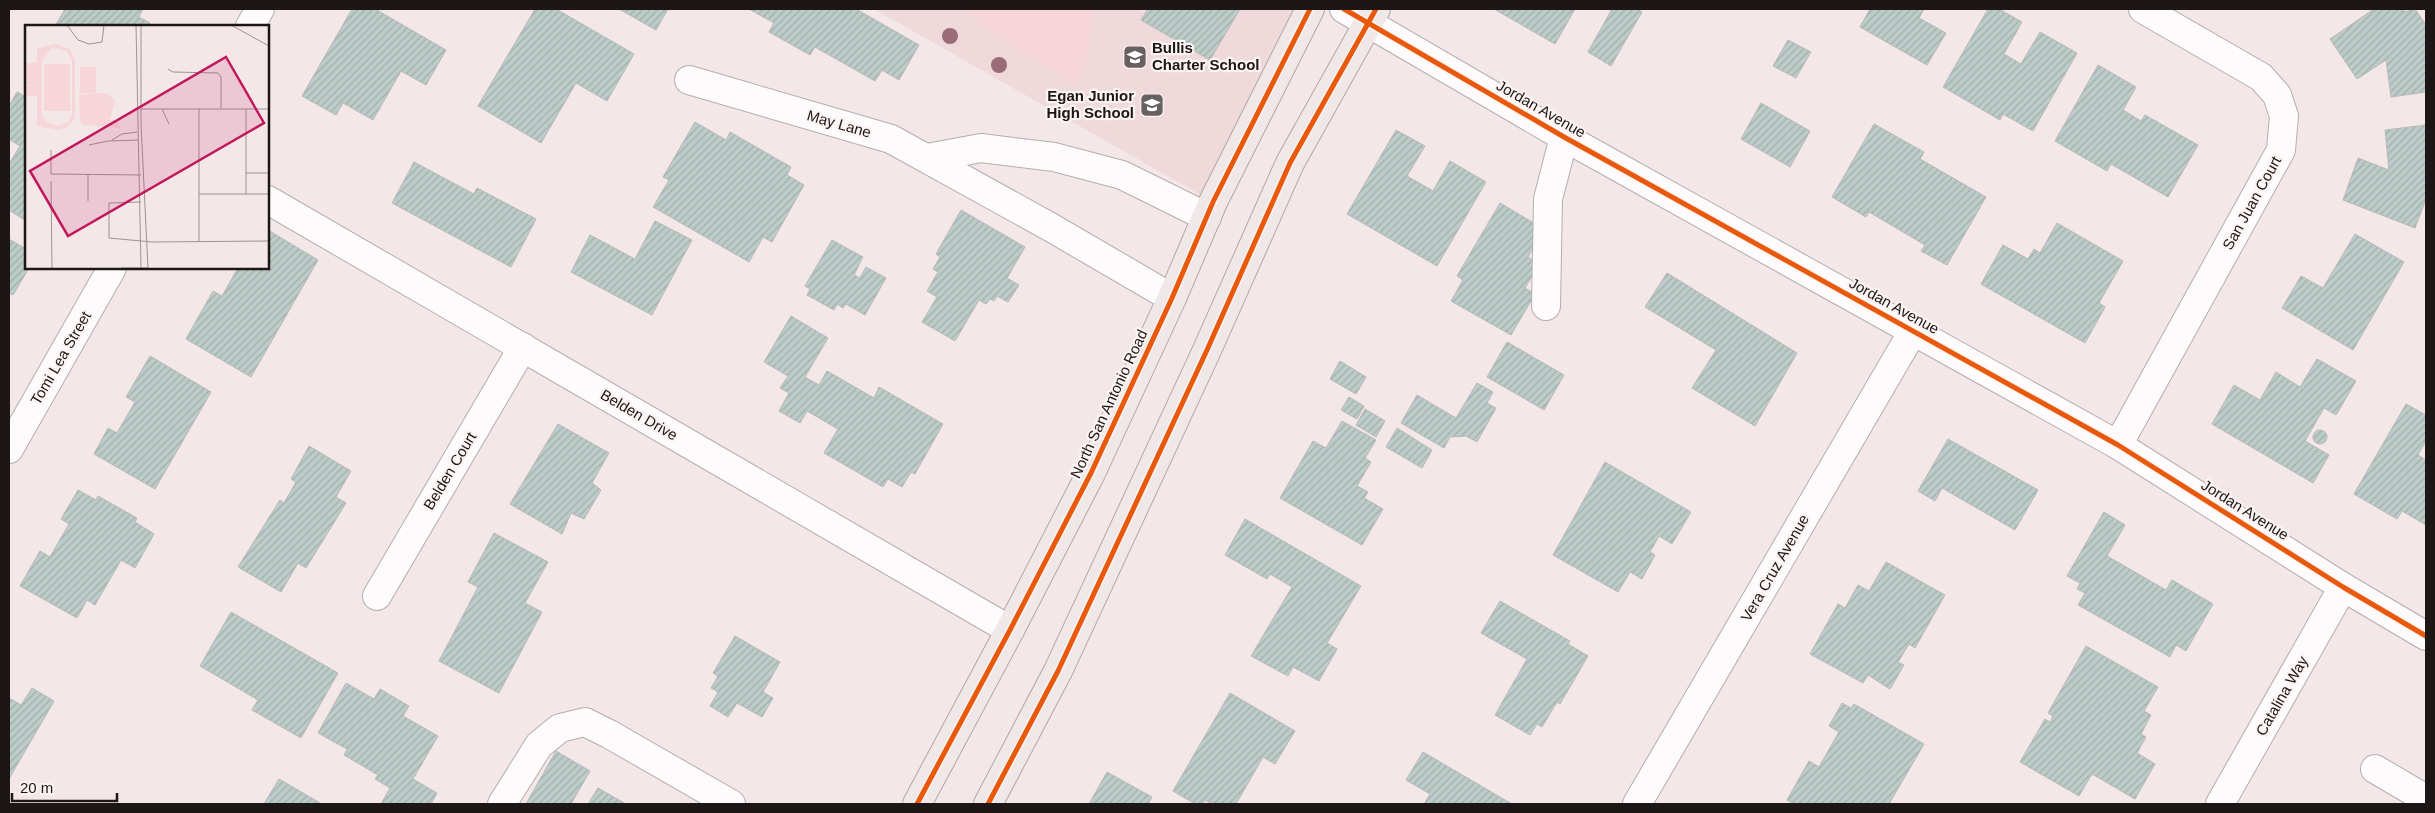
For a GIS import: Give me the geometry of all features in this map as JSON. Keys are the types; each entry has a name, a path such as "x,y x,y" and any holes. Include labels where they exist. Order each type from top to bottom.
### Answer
{"main road":[{"name":"North San Antonio Road","path":"917,804 1091,473 1172,298 1207,217 1310,9"},
{"path":"988,804 1058,671 1211,342 1290,163 1372,16"}],"street":[{"path":"251,25 260,9"},
{"name":"Jordan Avenue","path":"1344,9 1372,16 1564,137 2118,445 2344,587 2426,636"},
{"name":"San Juan Court","path":"2118,445 2281,150 2284,133 2284,116 2276,95 2261,77 2143,9"},
{"name":"May Lane","path":"689,80 891,139 981,188 1172,298"},
{"path":"1546,306 1548,199 1564,137"},
{"path":"926,158 981,148 1054,157 1122,175 1207,217"},
{"path":"981,188 999,150"},
{"name":"Belden Drive","path":"269,201 1010,630"},
{"name":"Tomi Lea Street","path":"9,449 111,269"},
{"name":"Vera Cruz Avenue","path":"1637,804 1913,331"},
{"name":"Belden Court","path":"377,596 523,347"},
{"name":"Catalina Way","path":"2220,804 2344,587"},
{"path":"502,804 540,745 560,728 585,722 731,804"},
{"path":"2375,769 2426,799"}],"shaded area":[{"name":"Egan Junior High School","path":"874,9 1310,9 1213,202"},
{"path":"970,9 1091,9 1088,61 1074,85 979,23"}],"building":[{"path":"65,9 71,11 72,9 143,9 139,17 150,23 149,25 56,25"},
{"path":"352,9 375,9 446,50 426,85 401,71 373,120 343,103 336,115 302,96"},
{"path":"535,9 556,9 634,54 607,101 576,83 541,143 478,106"},
{"path":"619,9 668,9 656,30"},
{"path":"749,9 856,9 919,45 899,80 882,70 875,81 815,47 810,55 769,32 774,23"},
{"path":"1148,9 1240,9 1210,60 1141,20"},
{"path":"1494,9 1575,9 1555,44"},
{"path":"1612,9 1637,9 1642,12 1611,66 1588,52"},
{"path":"1870,9 1924,9 1919,18 1946,33 1927,65 1860,27"},
{"path":"1988,9 1999,9 2022,22 2004,54 2021,64 2040,32 2077,53 2033,131 2003,114 2000,120 1943,87"},
{"path":"2374,9 2403,9 2405,12 2415,9 2426,25 2426,92 2391,97 2386,60 2357,79 2330,39"},
{"path":"1788,40 1811,52 1796,78 1773,66"},
{"path":"2098,65 2136,87 2123,110 2141,121 2145,115 2198,145 2168,197 2111,164 2107,171 2055,141"},
{"path":"17,92 25,96 25,220 9,210 9,164 20,146 9,139 9,106"},
{"path":"1761,103 1810,131 1790,167 1741,139"},
{"path":"695,122 726,140 730,132 791,167 787,175 804,185 772,242 763,237 749,262 653,207 669,180 663,177"},
{"path":"1874,124 1924,152 1920,159 1986,197 1947,265 1921,251 1925,245 1869,212 1866,217 1832,197"},
{"path":"2426,125 2426,199 2415,228 2343,200 2358,158 2389,170 2385,130"},
{"path":"1396,130 1425,146 1407,176 1433,191 1450,161 1486,182 1437,266 1347,214"},
{"path":"414,162 474,194 477,188 536,219 511,267 392,203"},
{"path":"1500,203 1544,229 1528,257 1539,264 1525,288 1535,294 1511,335 1451,301 1463,280 1457,276"},
{"path":"961,210 1025,247 1007,278 1019,285 1008,302 997,296 994,301 990,299 986,304 979,300 955,341 922,322 937,297 927,291 938,272 933,269 940,257 936,254"},
{"path":"655,221 692,240 652,315 571,272 590,235 635,259"},
{"path":"2057,223 2123,261 2099,303 2105,307 2085,343 1981,284 2003,245 2028,259 2034,249 2040,253"},
{"path":"269,231 318,260 251,377 186,339 213,291 222,296 237,269 269,269"},
{"path":"2355,234 2404,262 2353,350 2282,308 2301,276 2323,288"},
{"path":"9,239 25,248 25,269 28,269 13,295 9,293"},
{"path":"832,240 863,257 854,275 860,278 866,267 886,278 865,315 846,304 843,308 837,304 834,310 807,295 810,289 805,286"},
{"path":"1667,273 1797,353 1755,426 1692,388 1716,350 1645,307"},
{"path":"791,316 828,338 805,377 819,385 827,371 874,398 879,387 943,424 915,474 911,472 902,487 888,479 883,487 824,453 838,429 807,411 800,423 779,411 789,393 780,388 788,376 764,362"},
{"path":"1507,342 1564,375 1544,410 1487,377"},
{"path":"150,356 211,392 155,489 94,454 108,428 117,433 135,402 126,397"},
{"path":"2317,359 2356,381 2336,415 2324,408 2305,441 2329,455 2313,483 2212,424 2234,385 2260,400 2276,372 2300,387"},
{"path":"1340,361 1366,377 1356,394 1330,379"},
{"path":"1477,383 1493,392 1487,403 1496,408 1477,442 1466,436 1450,437 1444,448 1401,423 1417,395 1456,418"},
{"path":"1349,397 1364,406 1357,419 1341,410"},
{"path":"2406,404 2426,415 2426,441 2418,455 2426,460 2426,525 2402,511 2397,519 2354,494"},
{"path":"1365,409 1385,421 1376,437 1356,425"},
{"path":"1342,421 1376,440 1365,458 1371,462 1357,486 1368,492 1364,498 1383,509 1362,545 1280,498 1313,441 1326,448"},
{"path":"558,424 609,453 592,483 601,490 584,519 571,513 562,534 510,504"},
{"path":"1397,428 1432,450 1422,468 1386,447"},
{"path":"2320,430 2325,432 2327,437 2325,442 2320,444 2315,442 2313,437 2315,432"},
{"path":"1948,439 2038,490 2015,530 1942,488 1935,501 1918,491"},
{"path":"309,446 351,471 336,497 346,503 306,568 298,563 281,592 238,567 280,500 284,503 296,482 291,479"},
{"path":"1605,462 1691,512 1672,544 1659,536 1650,552 1655,555 1642,579 1630,572 1618,592 1553,555"},
{"path":"78,490 96,500 98,496 137,518 135,522 154,534 135,568 121,560 95,605 87,600 77,618 20,586 40,551 50,557 69,524 61,519"},
{"path":"2104,512 2125,525 2107,556 2166,590 2172,580 2213,604 2186,651 2176,645 2170,657 2078,605 2085,593 2077,589 2080,583 2067,576"},
{"path":"1245,519 1361,586 1327,643 1337,649 1319,681 1293,667 1288,676 1251,656 1292,587 1270,574 1267,579 1225,555"},
{"path":"494,533 548,562 525,603 542,612 499,693 439,661 478,587 468,582"},
{"path":"1886,562 1945,595 1915,648 1909,644 1898,662 1904,665 1890,689 1868,675 1863,683 1810,654 1838,604 1845,608 1858,585 1869,591"},
{"path":"1500,601 1570,641 1568,644 1588,656 1560,704 1557,702 1542,727 1537,724 1530,735 1495,715 1527,659 1481,633"},
{"path":"231,612 338,673 301,738 252,710 258,700 200,666"},
{"path":"735,636 780,662 763,692 773,698 762,717 737,703 728,717 710,706 718,692 711,688 718,676 713,673"},
{"path":"2086,646 2158,687 2144,711 2151,715 2141,734 2146,737 2137,753 2155,764 2135,799 2092,774 2079,796 2020,762 2045,719 2050,722 2053,716 2048,713"},
{"path":"346,683 374,699 380,689 409,706 403,716 438,736 413,779 437,793 431,804 381,804 390,788 375,779 378,775 344,755 347,749 318,733"},
{"path":"32,688 54,701 9,779 9,698 21,705"},
{"path":"1230,693 1295,731 1275,764 1263,757 1236,804 1212,804 1205,800 1203,804 1195,804 1173,791"},
{"path":"1842,703 1851,708 1854,704 1924,744 1889,804 1794,804 1787,800 1809,761 1819,767 1839,732 1829,726"},
{"path":"556,751 590,771 571,804 526,804"},
{"path":"1423,752 1512,804 1424,804 1430,794 1406,780"},
{"path":"1107,772 1152,797 1148,804 1089,804"},
{"path":"279,779 322,804 264,804"},
{"path":"598,788 626,804 588,804"}],"cycle path":[{"path":"917,804 1091,473 1172,298 1213,202 1310,9"},
{"path":"1344,9 1564,137 2118,445 2343,587 2426,636"},
{"path":"988,804 1058,671 1207,350 1290,163 1376,9"}],"place":[{"name":"Bullis Charter School","path":"1135,57"},
{"name":"Egan Junior High School","path":"1152,105"}]}
